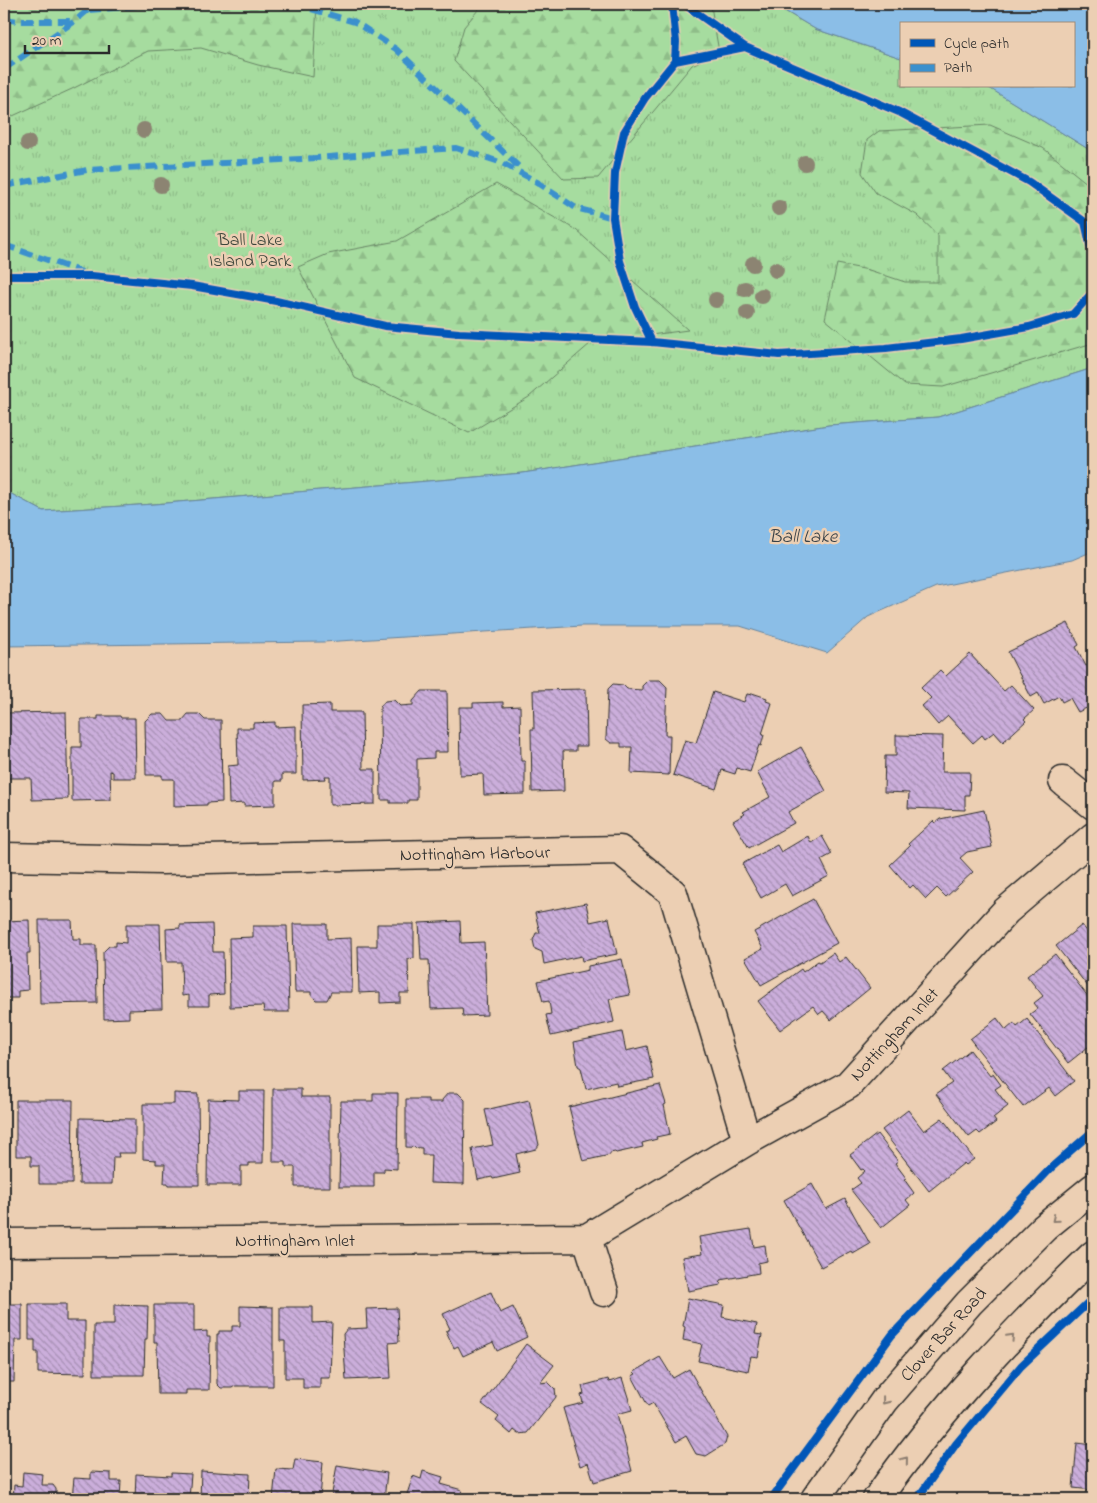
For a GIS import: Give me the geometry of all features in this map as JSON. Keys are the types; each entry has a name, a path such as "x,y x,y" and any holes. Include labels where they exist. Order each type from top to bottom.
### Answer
{"street":[{"path":"1063,781 1093,805"},
{"name":"Nottingham Inlet","path":"4,1243 587,1238 746,1141 848,1085 1006,912 1093,837"},
{"name":"Nottingham Harbour","path":"4,857 162,860 620,850 673,893 746,1141"},
{"name":"Clover Bar Road","path":"815,1499 885,1400 969,1303 1044,1228 1093,1188"},
{"path":"587,1238 604,1292"},
{"path":"877,1499 901,1464 977,1373 1041,1305 1093,1255"}],"green space":[{"name":"Ball Lake Island Park","path":"4,4 773,4 815,29 900,58 900,88 990,88 1093,152 1093,368 938,417 829,425 523,473 154,504 43,511 4,490"},
{"path":"4,4 317,4 313,77 258,65 201,48 148,51 4,120"},
{"path":"483,4 708,4 711,6 719,52 692,65 598,178 564,179 454,61 464,27"},
{"path":"990,125 1043,148 1093,188 1093,343 943,387 905,385 825,319 837,264 869,270 905,282 938,282 938,235 917,215 876,193 862,173 867,140 879,131"},
{"path":"496,184 576,230 688,330 591,343 529,397 469,433 355,378 298,267 328,254 397,241"}],"water":[{"path":"773,4 1093,4 1093,152 989,88 1074,88 1074,22 900,22 900,58 815,29"},
{"name":"Ball Lake","path":"1093,368 1093,551 1072,560 936,587 868,617 827,653 740,626 582,626 323,642 4,646 4,490 43,511 154,504 523,473 829,425 938,417"}],"building":[{"path":"1068,623 1079,645 1076,647 1086,666 1091,663 1093,667 1093,705 1078,712 1070,698 1062,702 1059,696 1044,704 1038,693 1031,697 1008,652"},
{"path":"970,654 1004,691 1011,685 1034,710 1024,719 1026,721 1003,742 994,732 985,739 982,735 973,743 948,716 938,725 922,706 931,698 921,688 940,670 946,676"},
{"path":"648,680 660,680 667,687 665,735 670,735 669,775 631,773 632,747 621,747 621,743 611,743 606,739 608,689 613,684 623,685 627,689 642,690 642,686"},
{"path":"586,689 587,746 576,746 576,751 563,751 564,791 532,792 531,729 534,729 533,690"},
{"path":"422,691 447,691 448,752 434,752 434,758 417,759 417,800 408,800 408,803 390,803 390,800 381,800 380,707 385,701 394,700 400,706 413,705 413,701"},
{"path":"713,692 744,702 747,694 752,695 752,693 767,698 766,701 772,703 762,734 764,735 761,746 759,745 750,772 737,768 735,774 722,770 716,789 673,775 685,740 696,743"},
{"path":"503,702 503,707 520,706 521,761 525,761 525,794 484,795 483,774 460,775 459,707 473,707 473,703"},
{"path":"330,704 330,712 362,712 363,769 375,769 375,804 330,805 330,776 325,776 326,779 303,780 302,705"},
{"path":"66,712 68,799 32,800 31,778 7,778 6,713"},
{"path":"152,714 163,714 169,721 182,721 188,714 199,714 205,720 221,720 222,802 207,803 207,805 174,806 174,779 162,779 162,775 146,775 145,721"},
{"path":"98,716 135,718 136,778 113,778 113,772 110,771 111,800 72,801 72,747 81,747 81,719 98,719"},
{"path":"275,722 275,727 296,726 296,774 282,774 282,781 275,781 275,805 244,806 244,803 229,804 228,766 238,765 237,728 253,728 253,723"},
{"path":"896,735 943,736 942,772 970,772 969,795 965,795 965,810 908,808 909,793 884,792 885,756 896,756"},
{"path":"801,747 826,791 788,812 794,823 749,848 733,821 745,814 743,812 770,797 757,772"},
{"path":"984,810 992,847 967,852 960,858 973,872 946,897 937,888 926,899 913,885 910,888 890,865 910,846 908,844 933,821 935,823 940,819"},
{"path":"808,836 811,843 822,836 832,854 821,860 829,876 792,896 785,884 761,898 742,864 777,845 781,852"},
{"path":"813,899 837,943 761,985 745,958 763,949 754,932"},
{"path":"586,903 590,922 609,918 617,954 582,961 581,956 544,964 542,952 535,949 533,940 536,933 540,933 535,913"},
{"path":"29,920 30,953 27,953 28,990 18,991 18,998 4,998 4,921"},
{"path":"39,920 72,920 73,939 81,939 81,945 96,945 97,1003 40,1004"},
{"path":"460,921 461,943 484,942 487,1015 463,1016 462,1008 431,1009 429,960 421,960 419,923"},
{"path":"126,924 160,924 162,1009 129,1010 129,1018 104,1019 103,952 109,946 116,946 116,942 126,943"},
{"path":"212,924 213,952 223,952 224,994 209,995 209,1006 189,1006 189,995 182,996 181,962 167,962 166,929 180,928 180,925"},
{"path":"293,924 327,924 327,939 351,938 352,992 331,992 327,1000 316,1000 311,995 311,992 295,992"},
{"path":"377,924 414,924 414,958 408,959 409,993 400,993 400,1002 380,1003 380,992 359,993 358,946 377,946"},
{"path":"1082,925 1093,939 1093,993 1056,946"},
{"path":"253,926 287,926 289,1012 264,1012 263,1006 230,1007 229,938 253,937"},
{"path":"833,953 839,962 846,957 870,988 831,1020 823,1011 819,1014 813,1006 780,1030 758,1001 801,969 803,972"},
{"path":"1055,954 1093,1003 1093,1043 1068,1063 1030,1014 1038,1008 1034,1003 1043,996 1027,976"},
{"path":"622,959 630,995 609,999 614,1022 551,1036 546,1015 551,1014 549,1001 543,1002 538,981 588,970 588,966"},
{"path":"997,1018 1006,1030 1014,1023 1017,1027 1027,1019 1074,1081 1055,1096 1049,1088 1023,1107 970,1039"},
{"path":"622,1032 626,1051 647,1046 654,1079 617,1086 616,1082 586,1089 581,1068 578,1066 574,1042"},
{"path":"970,1050 990,1076 993,1074 1001,1085 995,1089 1008,1106 993,1118 996,1122 980,1134 977,1131 969,1137 936,1094 952,1083 943,1071"},
{"path":"660,1085 666,1104 664,1105 670,1134 642,1143 643,1147 610,1153 610,1155 583,1161 569,1107"},
{"path":"273,1089 301,1089 301,1097 330,1097 330,1187 295,1187 295,1167 286,1167 286,1162 273,1162"},
{"path":"239,1091 264,1091 263,1163 249,1163 249,1166 241,1166 241,1185 207,1185 208,1099 239,1100"},
{"path":"174,1093 198,1094 199,1185 168,1185 168,1183 164,1183 165,1164 156,1164 156,1160 143,1159 143,1104 174,1104"},
{"path":"373,1093 398,1093 397,1169 384,1168 384,1172 374,1172 374,1187 339,1187 341,1101 373,1101"},
{"path":"448,1093 458,1093 465,1100 464,1184 430,1183 431,1155 422,1155 422,1148 406,1147 406,1099 428,1099 428,1102 442,1102"},
{"path":"16,1100 73,1100 72,1184 39,1184 39,1166 31,1166 31,1156 16,1156"},
{"path":"529,1100 539,1145 536,1149 516,1154 520,1173 478,1180 472,1149 493,1145 485,1110"},
{"path":"908,1110 924,1131 942,1118 974,1159 966,1165 964,1163 929,1191 882,1130"},
{"path":"80,1118 135,1119 135,1153 118,1153 119,1157 113,1157 112,1184 79,1184"},
{"path":"877,1134 898,1161 895,1163 914,1193 906,1200 910,1205 881,1228 851,1190 861,1183 857,1178 865,1171 861,1170 850,1155"},
{"path":"812,1184 826,1209 845,1199 870,1244 853,1254 851,1251 821,1267 784,1200"},
{"path":"751,1229 754,1247 765,1245 767,1261 758,1263 759,1273 720,1280 721,1285 688,1291 682,1257 702,1254 699,1237"},
{"path":"491,1292 500,1313 513,1307 527,1337 497,1351 493,1342 463,1356 458,1346 454,1348 446,1331 450,1329 443,1314"},
{"path":"688,1298 724,1305 722,1317 757,1324 755,1334 762,1335 758,1357 751,1356 748,1371 698,1361 702,1344 683,1340 685,1327 683,1326"},
{"path":"4,1304 22,1304 22,1340 15,1340 14,1382 4,1382"},
{"path":"29,1304 66,1304 66,1321 85,1321 85,1374 38,1373 38,1352 35,1352 35,1340 29,1340"},
{"path":"114,1305 148,1306 144,1375 94,1375 94,1325 114,1325"},
{"path":"154,1305 194,1305 194,1332 207,1331 207,1337 210,1337 209,1390 186,1390 186,1394 158,1394 157,1342 154,1342"},
{"path":"240,1306 273,1307 273,1386 221,1388 217,1384 217,1334 219,1334 219,1331 232,1331 232,1326 240,1326"},
{"path":"280,1307 313,1307 313,1323 332,1322 330,1378 320,1378 320,1388 303,1388 303,1378 285,1378 285,1341 280,1341"},
{"path":"397,1308 399,1342 389,1343 391,1378 346,1380 343,1334 347,1329 367,1328 366,1309"},
{"path":"526,1344 554,1365 540,1383 548,1382 555,1389 556,1397 528,1433 519,1434 514,1430 511,1434 496,1421 499,1417 482,1404"},
{"path":"660,1357 673,1378 689,1369 727,1437 725,1444 706,1456 696,1454 686,1436 676,1442 653,1403 648,1406 632,1376 636,1374 634,1372"},
{"path":"622,1378 632,1410 617,1414 632,1471 594,1482 588,1463 580,1466 563,1408 583,1403 581,1395 584,1394 582,1386 608,1379 609,1382"},
{"path":"1077,1443 1093,1445 1093,1490 1073,1488"},
{"path":"295,1459 323,1462 320,1499 273,1499 276,1469 293,1470"},
{"path":"337,1465 387,1473 384,1499 331,1499"},
{"path":"201,1471 250,1474 249,1499 200,1499"},
{"path":"423,1471 443,1477 441,1484 462,1490 459,1499 403,1499 404,1496 406,1497 413,1476 421,1479"},
{"path":"23,1472 43,1474 42,1485 53,1485 56,1489 56,1499 13,1499 14,1485 22,1486"},
{"path":"91,1472 111,1473 111,1481 121,1481 120,1499 72,1499 74,1478 91,1479"},
{"path":"171,1473 191,1474 189,1499 135,1499 136,1474 171,1476"}],"marked path":[{"path":"4,69 75,21 95,4"},
{"path":"89,10 159,4"},
{"path":"294,4 355,22 396,49 520,168"},
{"path":"4,19 18,21 75,21"},
{"path":"4,186 87,170 301,159 456,148 500,162 539,183"},
{"path":"535,181 576,208 613,218"},
{"path":"4,245 82,272"}],"cycle path":[{"path":"652,342 635,307 620,261 613,218 615,173 624,132 645,98 675,61 676,42 672,4"},
{"path":"684,4 745,47 899,112 1029,182 1085,222 1093,257"},
{"path":"675,61 745,47"},
{"path":"4,276 92,276 192,286 276,301 385,326 459,333 652,342 779,355 886,348 961,339 1029,327 1073,314 1093,292"},
{"path":"771,1499 892,1335 1052,1167 1093,1131"},
{"path":"917,1499 956,1444 1021,1366 1093,1298"}]}
